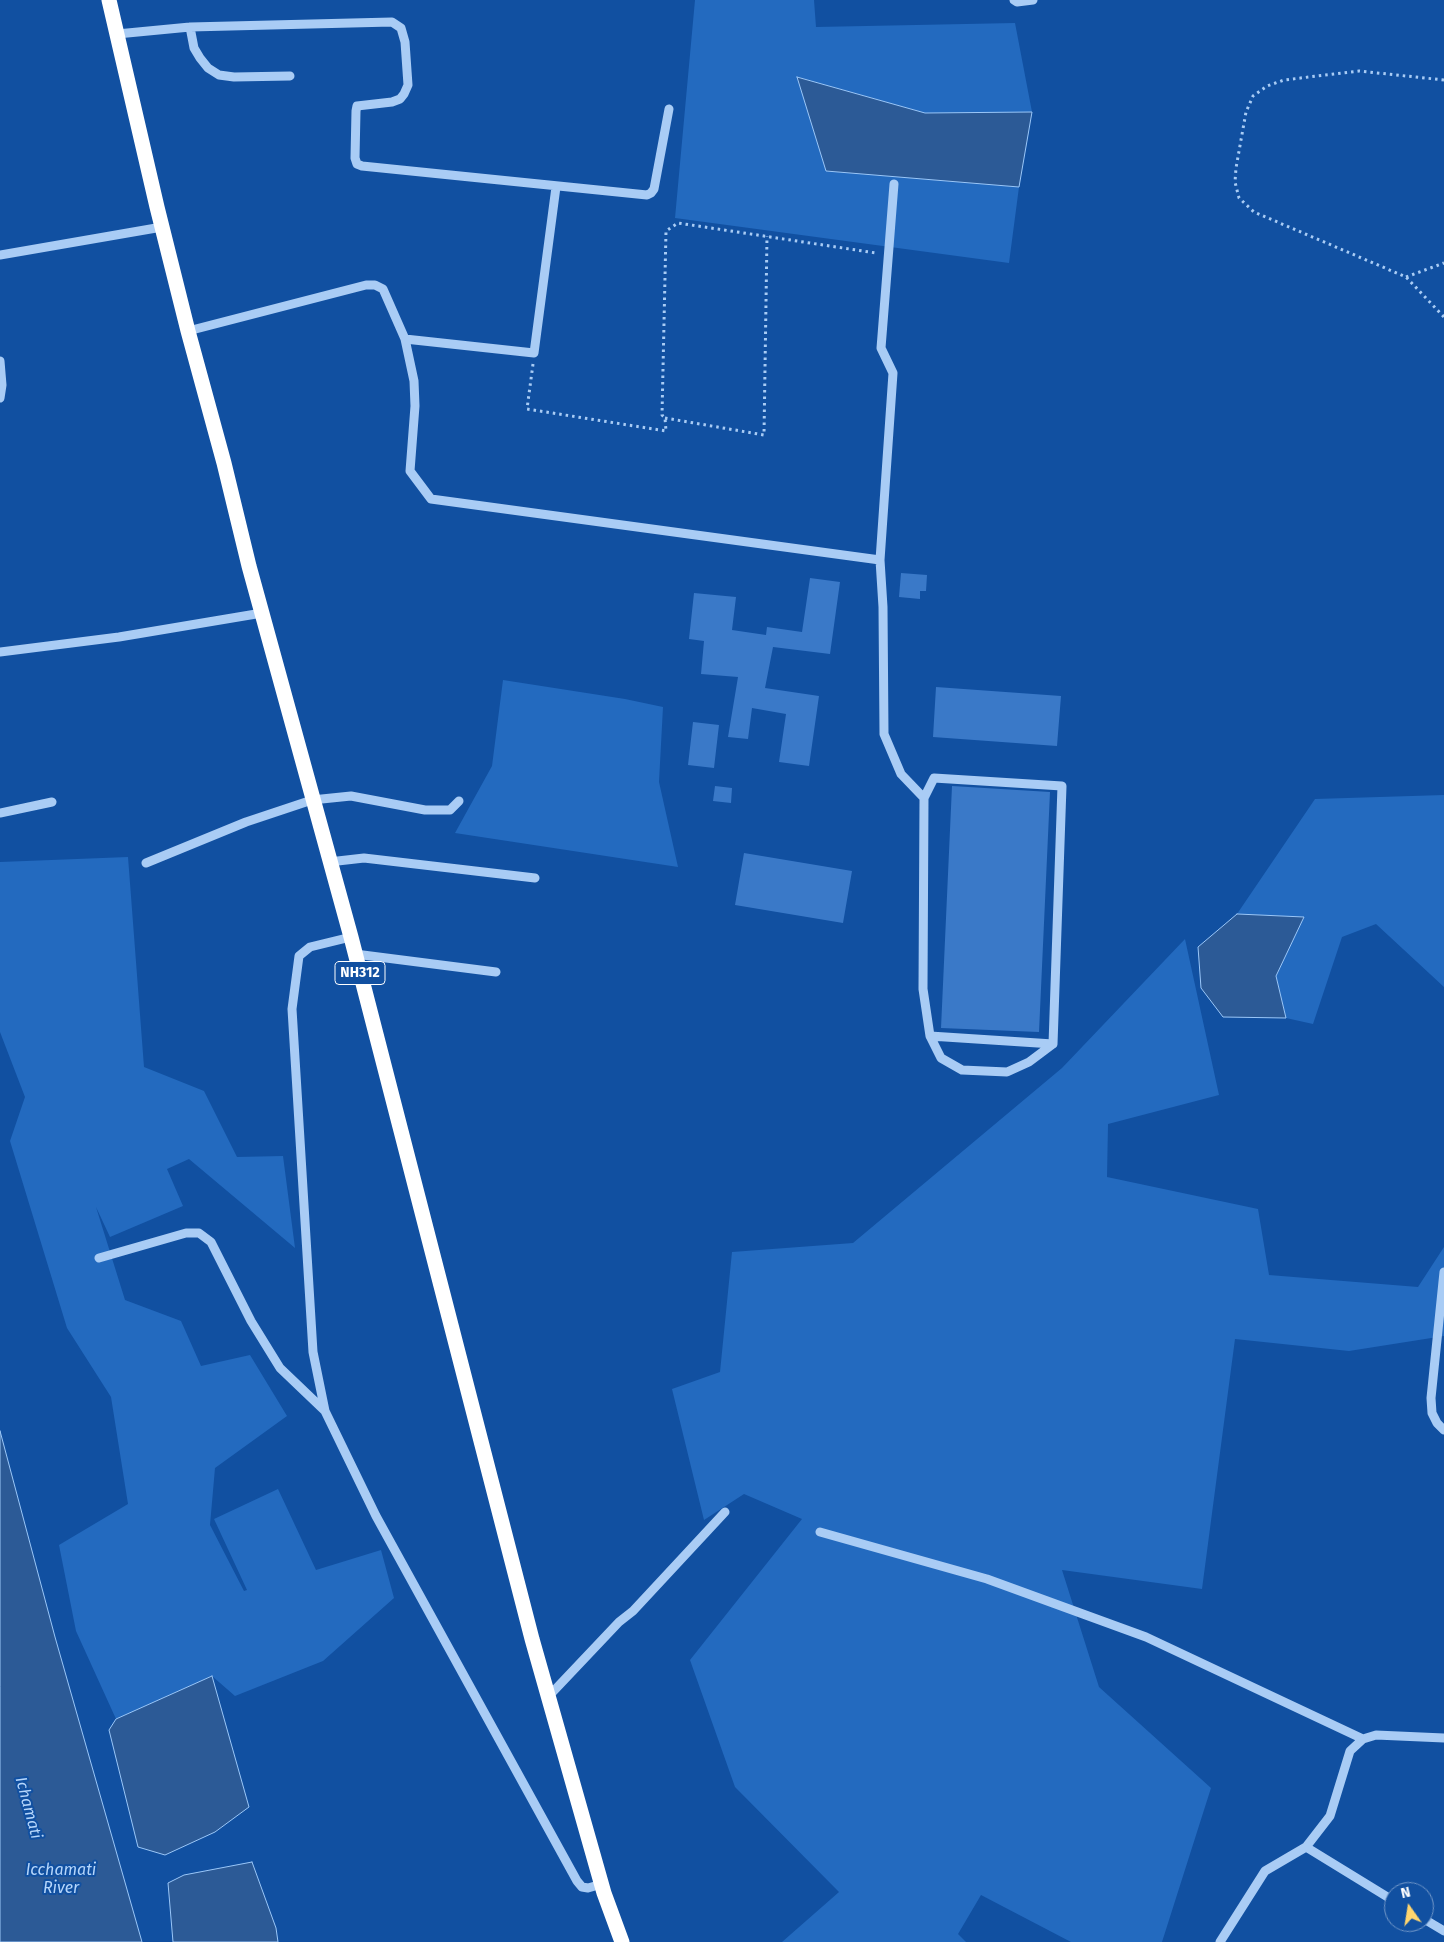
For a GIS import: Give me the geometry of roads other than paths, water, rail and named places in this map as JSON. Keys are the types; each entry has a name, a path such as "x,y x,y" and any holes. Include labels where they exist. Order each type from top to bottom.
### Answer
{"highway":[{"name":"NH312","path":"109,0 188,331 312,800 351,937 532,1639 602,1884 622,1942"}],"street":[{"path":"1014,0 1018,2 1033,0"},
{"path":"117,34 190,27 392,22 401,28 405,42 408,85 400,99 392,102 358,106 356,111 355,158 357,164 362,166 556,187 642,194 651,193 654,189 669,109"},
{"path":"190,27 194,48 200,58 208,68 219,75 234,77 290,76"},
{"path":"894,184 881,348 893,373 880,560 883,606 884,734 902,774 924,798"},
{"path":"405,339 534,353 556,187"},
{"path":"0,255 162,227"},
{"path":"188,331 366,285 375,285 384,289 405,339 414,381 415,406 410,471 431,499 880,560"},
{"path":"0,360 2,385 0,398"},
{"path":"0,652 119,637 262,613"},
{"path":"934,778 1062,786 1053,1044 1029,1062 1007,1072 962,1070 941,1058 930,1036 923,989 924,798 934,778"},
{"path":"146,863 246,822 312,800 351,796 433,810 450,810 459,801"},
{"path":"0,813 52,802"},
{"path":"329,862 364,858 535,878"},
{"path":"351,937 310,947 300,956 292,1009 313,1352 325,1411 376,1516 577,1881 582,1887 588,1888 602,1884"},
{"path":"355,954 496,972"},
{"path":"930,1036 1053,1044"},
{"path":"99,1258 186,1233 199,1233 211,1242 251,1321 280,1368 325,1411"},
{"path":"1444,1272 1431,1398 1432,1413 1437,1423 1444,1430"},
{"path":"548,1696 633,1611 725,1512"},
{"path":"820,1532 987,1579 1146,1637 1363,1739"},
{"path":"1220,1942 1265,1871 1306,1847 1330,1816 1350,1751 1363,1739 1376,1736 1444,1738"},
{"path":"1306,1847 1384,1895"}],"water":[{"path":"797,77 925,113 1032,112 1019,187 826,171"},
{"path":"1237,914 1304,917 1276,976 1286,1018 1223,1017 1201,988 1198,947"},
{"name":"Icchamati River","path":"0,1431 55,1637 142,1942 0,1942"},
{"path":"212,1676 249,1807 215,1832 165,1855 138,1847 109,1730 116,1719"},
{"path":"252,1862 276,1928 278,1942 173,1942 168,1883 184,1875"}],"water label":[{"name":"Ichamati","path":"28,1808"}]}
